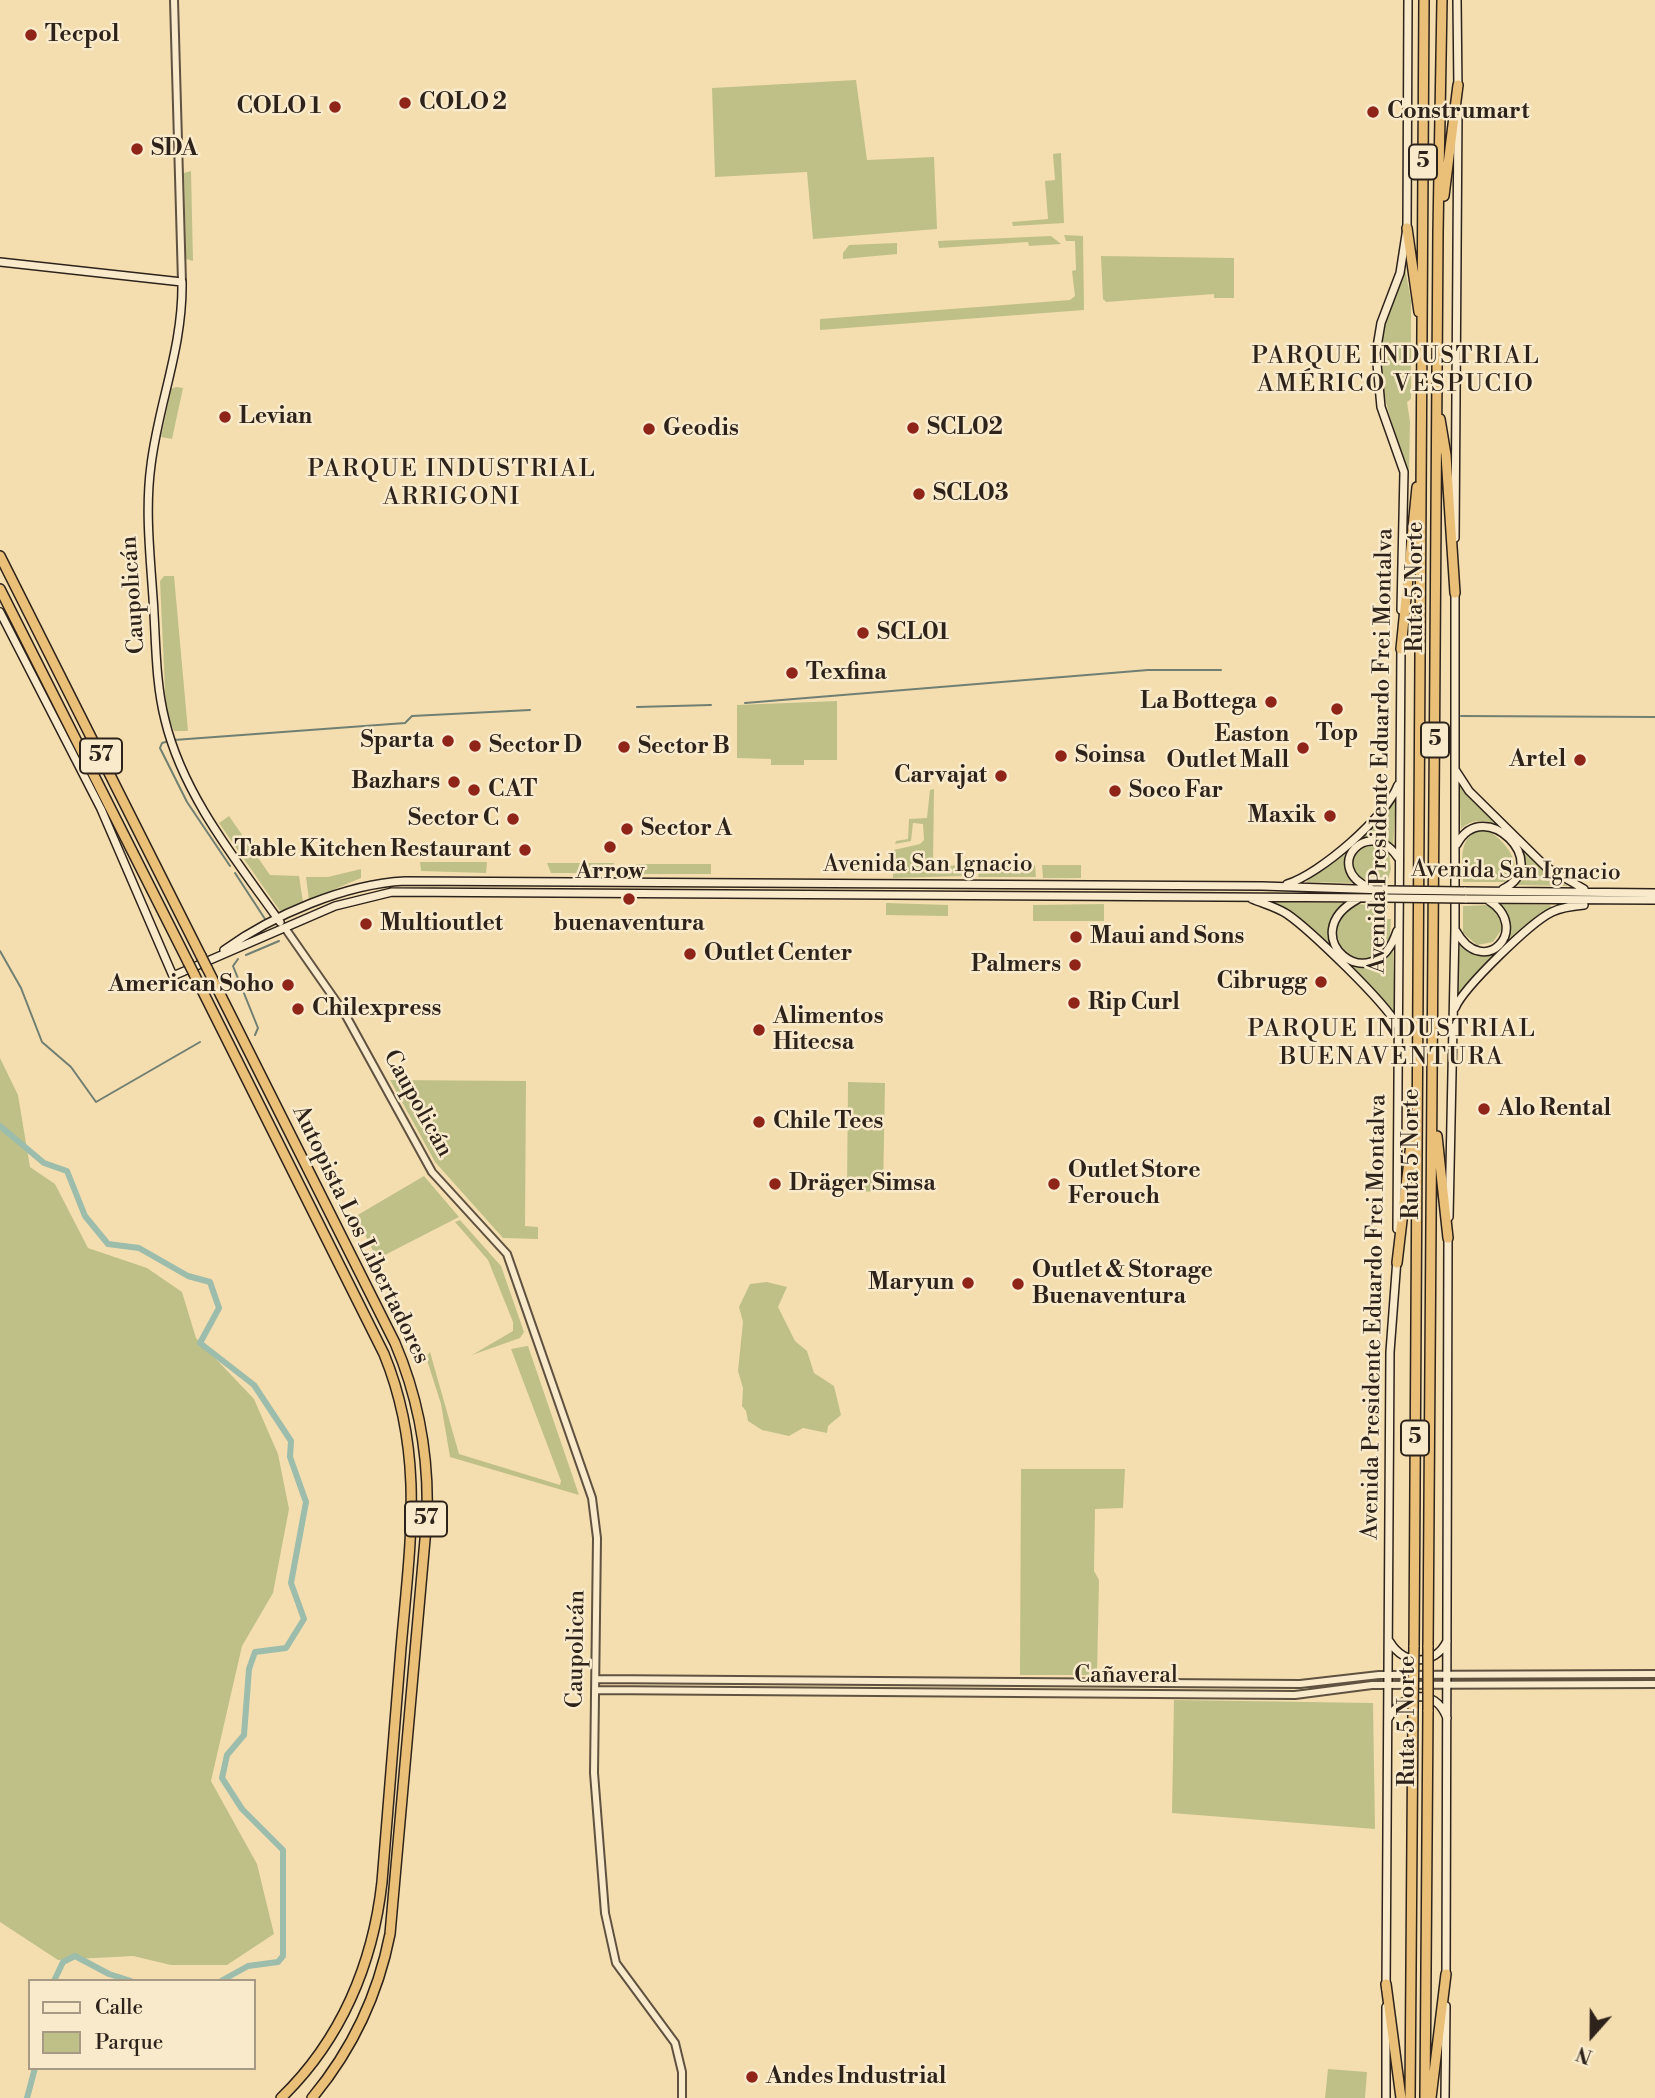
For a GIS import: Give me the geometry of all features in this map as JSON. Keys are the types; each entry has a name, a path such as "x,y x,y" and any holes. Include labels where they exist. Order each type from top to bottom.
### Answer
{"highway":[{"name":"Ruta 5 Norte","path":"1410,2098 1424,0"},
{"name":"Ruta 5 Norte","path":"1425,2098 1437,232 1442,0"},
{"path":"1437,232 1458,85"},
{"path":"1407,228 1416,300 1422,324"},
{"path":"1436,404 1446,454 1455,593"},
{"path":"1401,649 1422,450"},
{"name":"Autopista Los Libertadores","path":"0,556 395,1343 417,1405 425,1453 425,1532 390,1934 379,1979 362,2022 338,2064 312,2098"},
{"name":"Autopista Los Libertadores","path":"0,589 384,1354 404,1415 412,1461 410,1544 382,1882 375,1929 359,1980 340,2021 308,2068 281,2098"},
{"path":"1432,1075 1448,1238"},
{"path":"1397,1263 1418,1088"},
{"path":"1431,2098 1446,1974"},
{"path":"1386,1984 1401,2098"}],"main road":[{"name":"Avenida Presidente Eduardo Frei Montalva","path":"1386,2098 1390,1352 1397,1263 1404,479 1400,456 1381,407 1376,353 1381,323 1401,267 1407,228 1408,0"},
{"path":"1445,2098 1448,1238 1455,929 1458,0"},
{"path":"0,262 182,282"},
{"name":"Caupolicán","path":"182,282 180,333 155,439 148,506 162,708 174,749 208,818 285,928"},
{"name":"Avenida San Ignacio","path":"0,612 101,809 173,976 306,918 374,895 471,892 1358,898 1386,894 1465,895 1498,891 1655,893"},
{"path":"1454,764 1466,788 1546,867 1588,891"},
{"path":"1279,886 1307,877 1322,866 1387,805 1400,780"},
{"path":"1455,848 1464,832 1478,825 1491,826 1504,836 1518,852 1522,865 1517,880 1498,891"},
{"path":"1374,890 1357,882 1350,874 1349,859 1354,849 1366,842 1378,841 1390,848 1399,860"},
{"path":"438,881 438,892"},
{"name":"Avenida San Ignacio","path":"218,955 241,939 339,893 369,885 438,881 1279,886 1374,890 1386,894"},
{"path":"471,881 467,886 471,892"},
{"path":"665,893 666,882"},
{"path":"853,894 854,884"},
{"path":"1072,895 1073,885"},
{"path":"1261,897 1264,892 1262,886"},
{"name":"Avenida San Ignacio","path":"1465,895 1488,899 1655,900"},
{"path":"1245,897 1291,917 1383,1005 1398,1029"},
{"path":"1358,898 1341,910 1333,924 1333,941 1346,958 1362,964 1379,960 1391,946 1399,924"},
{"path":"1455,929 1463,943 1473,950 1488,951 1500,945 1506,932 1506,918 1488,899"},
{"path":"1454,1012 1469,986 1541,919 1560,909 1599,901"},
{"path":"301,909 306,918"},
{"path":"1389,1638 1399,1654 1417,1660 1435,1655 1448,1638"},
{"path":"1388,1719 1400,1702 1420,1696 1437,1702 1448,1722"}],"street":[{"name":"Caupolicán","path":"174,0 182,282"},
{"name":"Caupolicán","path":"285,928 345,1014 432,1172 500,1244 509,1260 595,1510 597,1690 594,1773 609,1937 624,1977 662,2021 675,2043 682,2071 682,2098"},
{"name":"Cañaveral","path":"597,1679 1300,1684 1389,1675 1655,1674"},
{"name":"Cañaveral","path":"597,1690 1295,1695 1388,1685 1655,1684"}],"green space":[{"path":"856,80 867,160 934,157 937,229 813,239 807,172 715,177 712,88"},
{"path":"1061,153 1064,223 1013,226 1012,222 1048,219 1045,181 1055,180 1053,154"},
{"path":"191,171 193,261 186,259 184,173"},
{"path":"1064,235 1083,236 1084,310 820,330 820,319 1070,300 1075,296 1072,271 1076,270 1075,241 1066,241"},
{"path":"1051,236 1061,244 1029,246 1028,242 939,248 938,241"},
{"path":"897,243 897,254 843,259 843,253 849,245"},
{"path":"1101,256 1234,258 1234,298 1214,298 1214,294 1106,302 1103,299"},
{"path":"1405,268 1411,301 1411,399 1407,402 1410,422 1409,472 1387,404 1380,370 1384,325"},
{"path":"183,388 172,439 161,437 171,389"},
{"path":"164,576 174,576 188,731 174,731 166,711 160,581"},
{"path":"837,701 837,760 804,760 804,765 771,765 771,759 737,758 737,705"},
{"path":"1459,781 1498,827 1481,821 1461,829"},
{"path":"934,789 933,866 971,865 966,876 893,878 894,850 920,844 924,840 923,824 913,823 911,841 895,844 896,841 908,839 909,819 927,818 930,790"},
{"path":"1396,799 1393,846 1381,838 1363,838 1352,847 1347,858 1347,870 1352,883 1306,882"},
{"path":"229,816 270,875 299,876 303,902 280,911 219,823"},
{"path":"1498,827 1512,837 1520,848 1509,838"},
{"path":"1481,829 1493,834 1509,850 1515,870 1505,882 1463,882 1462,858 1465,844 1473,833"},
{"path":"1373,844 1389,853 1391,869 1387,883 1364,879 1354,872 1352,866 1357,851"},
{"path":"1520,848 1568,886 1517,885 1526,867"},
{"path":"420,862 487,862 486,873 421,871"},
{"path":"547,863 614,863 613,873 551,873"},
{"path":"636,864 711,864 711,874 636,874"},
{"path":"981,864 1035,865 1036,877 978,877"},
{"path":"1042,865 1081,865 1081,878 1043,878"},
{"path":"361,869 361,878 309,900 306,877 328,877"},
{"path":"1271,902 1344,903 1333,917 1329,931 1331,944 1338,956 1349,963 1363,966 1378,962 1393,951 1395,1016 1290,913"},
{"path":"886,903 948,905 948,916 886,915"},
{"path":"1104,904 1104,921 1033,921 1033,905"},
{"path":"1355,904 1388,906 1385,919 1391,919 1390,939 1379,958 1352,958 1337,944 1337,925"},
{"path":"1500,904 1550,905 1552,908 1535,920 1457,995 1460,944 1472,952 1484,954 1494,952 1508,937 1508,915"},
{"path":"1488,905 1499,914 1502,929 1493,942 1477,945 1463,933 1463,906"},
{"path":"0,1058 18,1095 30,1167 55,1184 88,1248 147,1268 182,1292 196,1338 254,1399 278,1454 289,1509 273,1593 242,1646 211,1781 257,1864 274,1934 227,1965 171,1965 133,1956 58,1960 0,1922"},
{"path":"390,1080 526,1081 525,1226 538,1227 538,1239 503,1238 435,1162"},
{"path":"848,1082 885,1083 883,1192 847,1191"},
{"path":"424,1176 459,1217 377,1259 356,1216"},
{"path":"460,1220 501,1266 524,1332 520,1338 472,1355 513,1331 513,1322 488,1260 455,1222"},
{"path":"767,1282 787,1287 778,1307 795,1341 807,1351 814,1373 834,1386 841,1415 828,1426 827,1433 803,1428 789,1436 762,1430 748,1421 742,1406 743,1388 738,1371 743,1322 739,1307 750,1284"},
{"path":"528,1346 579,1495 450,1457 441,1404 426,1357 430,1352 459,1454 560,1485 561,1481 511,1349"},
{"path":"1021,1469 1125,1469 1123,1508 1095,1509 1094,1571 1099,1580 1097,1675 1020,1675"},
{"path":"1174,1700 1373,1703 1375,1829 1172,1813"},
{"path":"1328,2069 1367,2072 1365,2098 1325,2098"}],"waterway":[{"path":"745,703 1148,670 1221,670"},
{"path":"637,707 711,705"},
{"path":"174,740 405,723 412,716 530,710"},
{"path":"1461,716 1655,717"},
{"path":"169,741 162,743 160,748 187,802 230,866"},
{"path":"235,873 265,919"},
{"path":"246,955 279,941"},
{"path":"0,951 21,988 42,1042 71,1067 96,1102 200,1042"},
{"path":"238,959 233,966 258,1028 255,1035"},
{"path":"0,1126 44,1163 67,1171 85,1216 108,1244 139,1248 188,1276 210,1282 219,1308 200,1343 254,1385 291,1441 290,1457 306,1502 291,1583 304,1619 286,1648 255,1652 249,1669 244,1735 227,1755 222,1778 242,1809 283,1850 283,1956 278,1962 248,1966 225,1979"},
{"path":"55,1979 63,1962 75,1956 125,1979"},
{"path":"27,2098 34,2070"}],"place":[{"name":"Tecpol","path":"31,35"},
{"name":"COLO 2","path":"405,103"},
{"name":"COLO 1","path":"335,107"},
{"name":"Construmart","path":"1373,112"},
{"name":"SDA","path":"137,149"},
{"name":"Levian","path":"225,417"},
{"name":"SCL02","path":"913,428"},
{"name":"Geodis","path":"649,429"},
{"name":"SCL03","path":"919,494"},
{"name":"SCL01","path":"863,633"},
{"name":"Texfina","path":"792,673"},
{"name":"La Bottega","path":"1271,702"},
{"name":"Top","path":"1337,709"},
{"name":"Sparta","path":"448,741"},
{"name":"Sector D","path":"475,746"},
{"name":"Sector B","path":"624,747"},
{"name":"Easton Outlet Mall","path":"1303,748"},
{"name":"Soinsa","path":"1061,756"},
{"name":"Artel","path":"1580,760"},
{"name":"Carvajat","path":"1001,776"},
{"name":"Bazhars","path":"454,782"},
{"name":"CAT","path":"474,790"},
{"name":"Soco Far","path":"1115,791"},
{"name":"Maxik","path":"1330,816"},
{"name":"Sector C","path":"513,819"},
{"name":"Sector A","path":"627,829"},
{"name":"Arrow","path":"610,847"},
{"name":"Table Kitchen Restaurant","path":"525,850"},
{"name":"buenaventura","path":"629,899"},
{"name":"Multioutlet","path":"366,924"},
{"name":"Maui and Sons","path":"1076,937"},
{"name":"Outlet Center","path":"690,954"},
{"name":"Palmers","path":"1075,965"},
{"name":"Cibrugg","path":"1321,982"},
{"name":"American Soho","path":"288,985"},
{"name":"Rip Curl","path":"1074,1003"},
{"name":"Chilexpress","path":"298,1009"},
{"name":"Alimentos Hitecsa","path":"759,1030"},
{"name":"Alo Rental","path":"1484,1109"},
{"name":"Chile Tees","path":"759,1122"},
{"name":"Dräger Simsa","path":"775,1184"},
{"name":"Outlet Store Ferouch","path":"1054,1184"},
{"name":"Maryun","path":"968,1283"},
{"name":"Outlet & Storage Buenaventura","path":"1018,1284"},
{"name":"Andes Industrial","path":"752,2077"}],"district":[{"name":"PARQUE INDUSTRIAL AMÉRICO VESPUCIO","path":"1396,371"},
{"name":"PARQUE INDUSTRIAL ARRIGONI","path":"452,484"},
{"name":"PARQUE INDUSTRIAL BUENAVENTURA","path":"1392,1044"}]}
